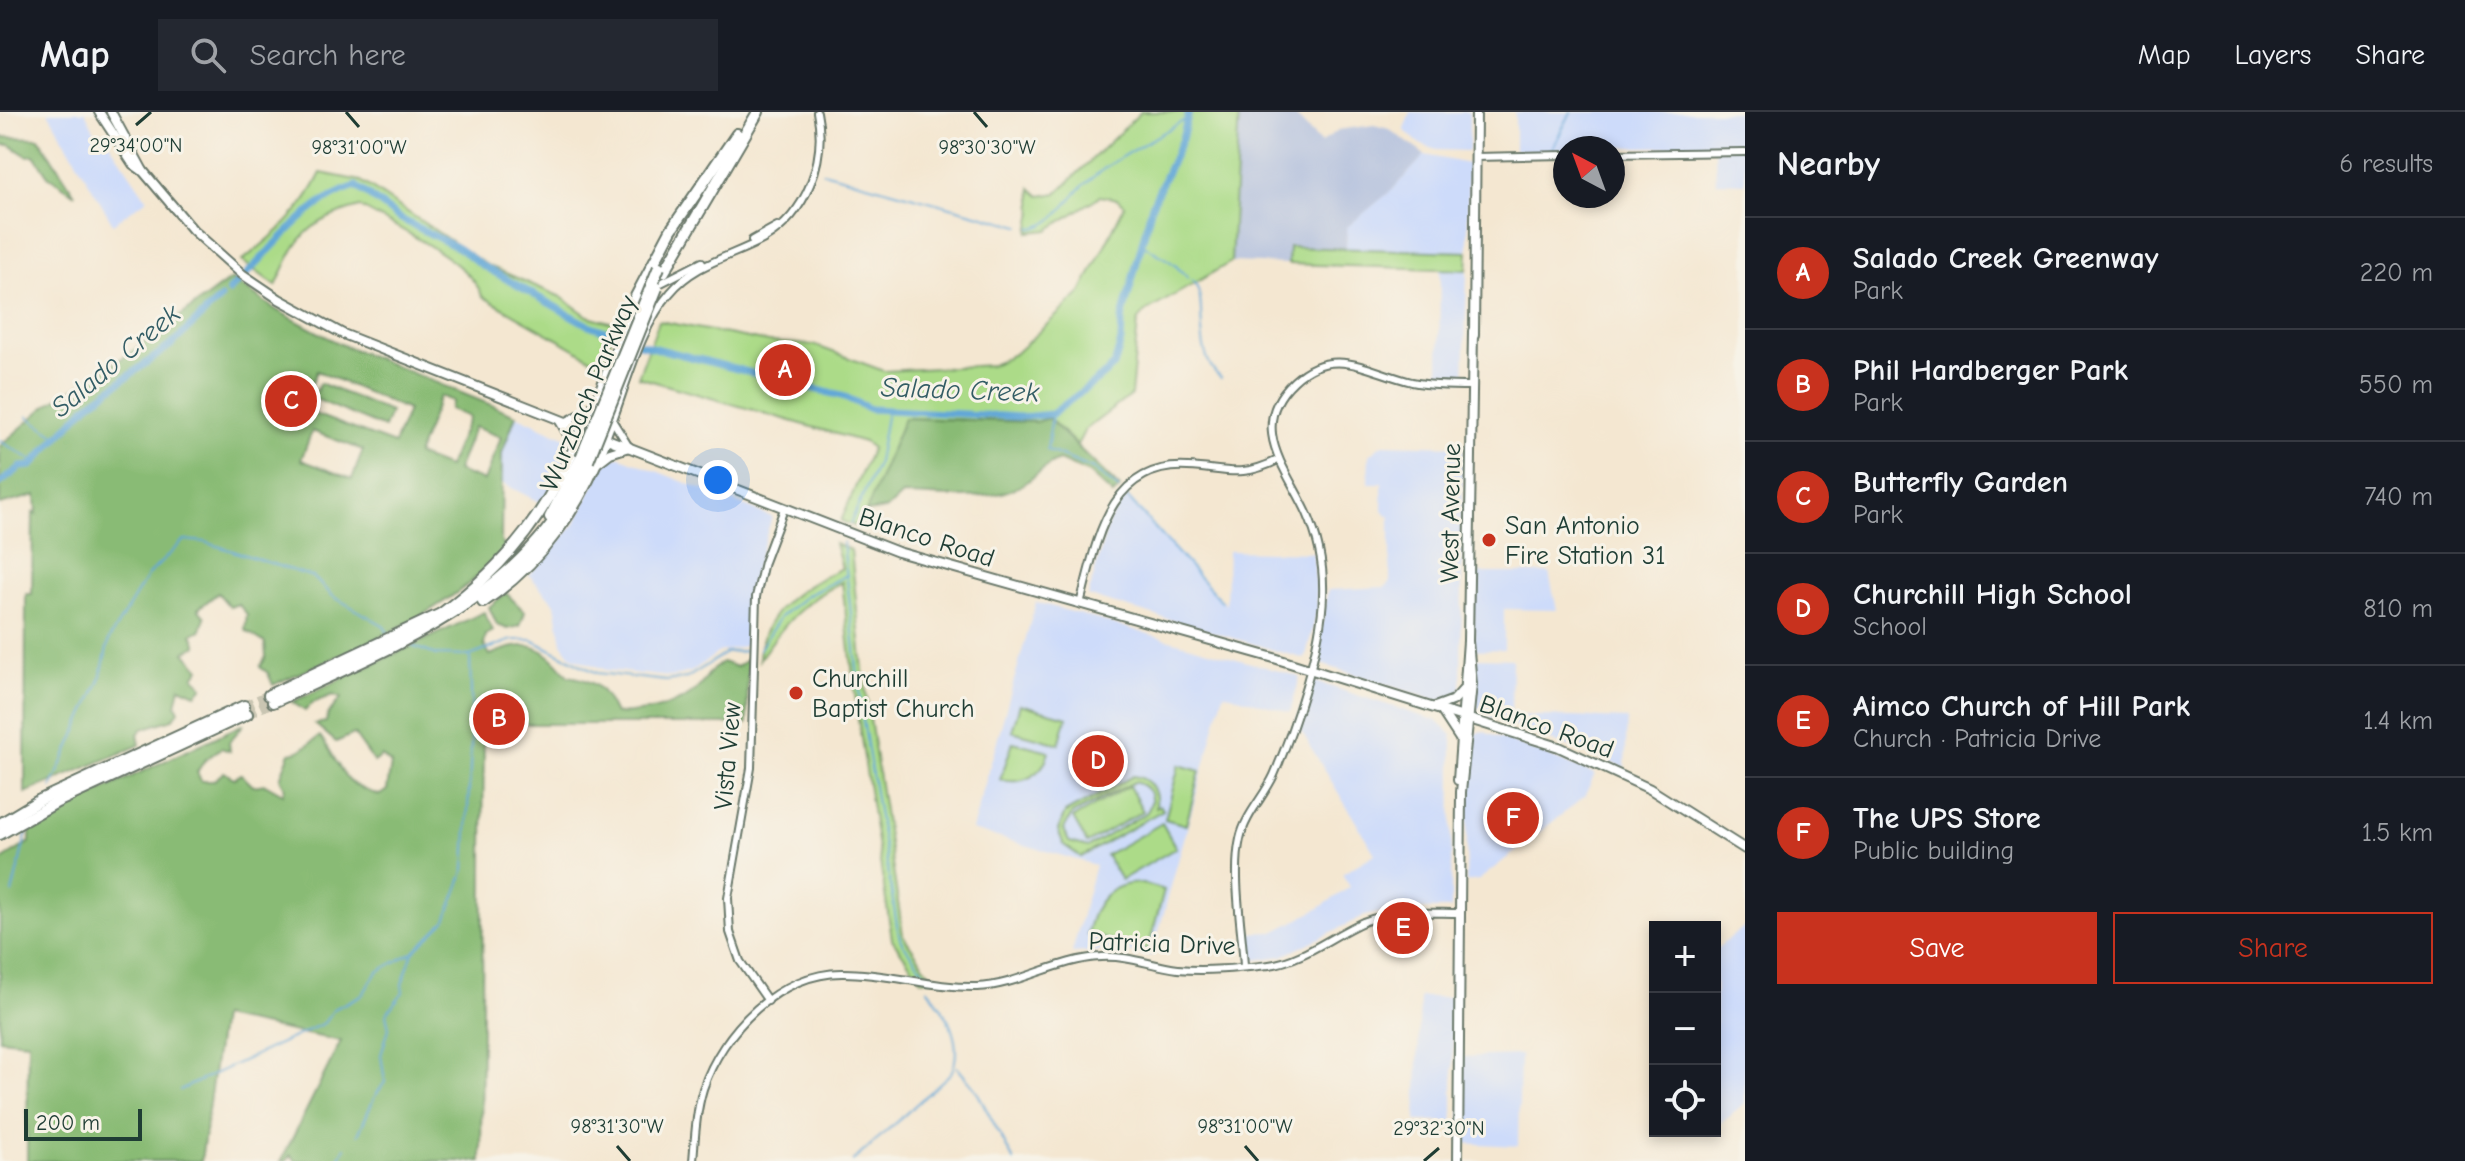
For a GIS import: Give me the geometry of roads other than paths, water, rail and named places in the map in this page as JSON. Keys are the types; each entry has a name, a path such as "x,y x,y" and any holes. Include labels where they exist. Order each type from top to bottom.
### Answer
{"highway":[{"name":"Wurzbach Parkway","path":"587,459 536,537 484,586 439,616 271,698 432,628 511,572 566,506 587,459 662,269 750,112"},
{"name":"Wurzbach Parkway","path":"662,269 760,112"},
{"path":"631,308 671,230 737,134"},
{"path":"583,429 587,459"},
{"path":"587,459 606,438"},
{"path":"0,824 40,800 245,710 57,802 0,834"}],"main road":[{"name":"Blanco Road","path":"99,112 133,164 231,265 279,299 343,334 898,552 1309,669 1488,724 1614,770 1692,814 1745,849"},
{"name":"Blanco Road","path":"111,112 140,159 143,171"},
{"name":"West Avenue","path":"1465,717 1471,701 1468,641 1470,373 1476,112"},
{"path":"562,421 587,459 629,447"},
{"name":"West Avenue","path":"1458,1161 1461,792 1468,641"},
{"path":"1464,688 1455,700 1437,709 1463,740 1488,724 1471,701"}],"street":[{"path":"606,438 652,322 670,293 692,273 764,239 802,201 815,174 820,150 817,112"},
{"path":"1625,154 1745,152"},
{"path":"1475,157 1553,155"},
{"path":"631,308 645,291 778,226"},
{"name":"Wurzbach Parkway","path":"583,429 631,308"},
{"path":"1244,966 1241,837 1275,773 1309,669 1322,611 1321,565 1308,515 1278,460 1272,434 1278,405 1295,380 1320,365 1350,361 1409,381 1472,386"},
{"path":"562,421 581,416 592,406 596,415 607,420 615,417"},
{"path":"615,417 629,447"},
{"path":"1080,604 1105,517 1127,487 1170,468 1240,473 1278,460"},
{"name":"Vista View","path":"768,1001 740,961 730,932 728,898 751,768 756,597 764,562 784,509"},
{"name":"Patricia Drive","path":"693,1161 698,1107 709,1074 736,1030 768,1001 796,983 830,973 979,987 1013,980 1069,961 1099,957 1131,958 1179,969 1282,962 1381,916 1409,912 1459,913"}],"waterway":[{"name":"Salado Creek","path":"636,343 845,397 870,409 1022,417 1052,414 1114,366 1121,341 1122,319 1152,205 1182,139 1189,112"},
{"path":"1551,151 1571,112"},
{"path":"1031,228 1046,224 1104,169 1189,117"},
{"path":"823,172 1020,226"},
{"name":"Salado Creek","path":"229,291 303,217 319,204 356,186 399,218 458,248 483,266 586,324 625,338"},
{"path":"1141,243 1174,264 1188,278"},
{"path":"1192,280 1200,299 1206,354 1211,367 1221,378"},
{"name":"Salado Creek","path":"0,483 21,467 31,466 87,406 171,345 221,298"},
{"path":"850,524 878,462 887,411"},
{"path":"1052,414 1047,450 1093,469 1119,489"},
{"path":"27,416 56,436"},
{"path":"0,441 35,462"},
{"path":"1125,495 1222,602"},
{"path":"51,788 100,680 109,639 148,575 184,540 205,542 313,577 334,597 383,625 388,633"},
{"path":"843,542 862,714 898,931 901,941 929,979"},
{"path":"759,650 780,617 806,596 847,575"},
{"path":"412,646 436,655 470,656 512,640 532,640 597,673 666,681 687,678 727,652 748,651"},
{"path":"180,1090 324,1023 334,1009 363,994 377,972 413,952 446,920 465,869 472,727 470,656"},
{"path":"12,893 28,827"},
{"path":"358,1135 374,1098 385,1082 381,1055 389,1028 386,1014 403,992 402,984 413,952"},
{"path":"853,1161 951,1073 956,1051 952,1028 928,989"},
{"path":"957,1067 976,1090 1014,1161"},
{"path":"338,1161 345,1148"}],"tunnel":[{"path":"244,706 269,695"},
{"path":"247,714 273,702"}],"place":[{"name":"Salado Creek Greenway","path":"785,370"},
{"name":"Butterfly Garden","path":"291,401"},
{"name":"San Antonio Fire Station 31","path":"1489,540"},
{"name":"Churchill Baptist Church","path":"796,693"},
{"name":"Phil Hardberger Park","path":"499,719"},
{"name":"Churchill High School","path":"1098,761"},
{"name":"The UPS Store","path":"1513,818"},
{"name":"Aimco Church of Hill Park","path":"1403,928"}]}
